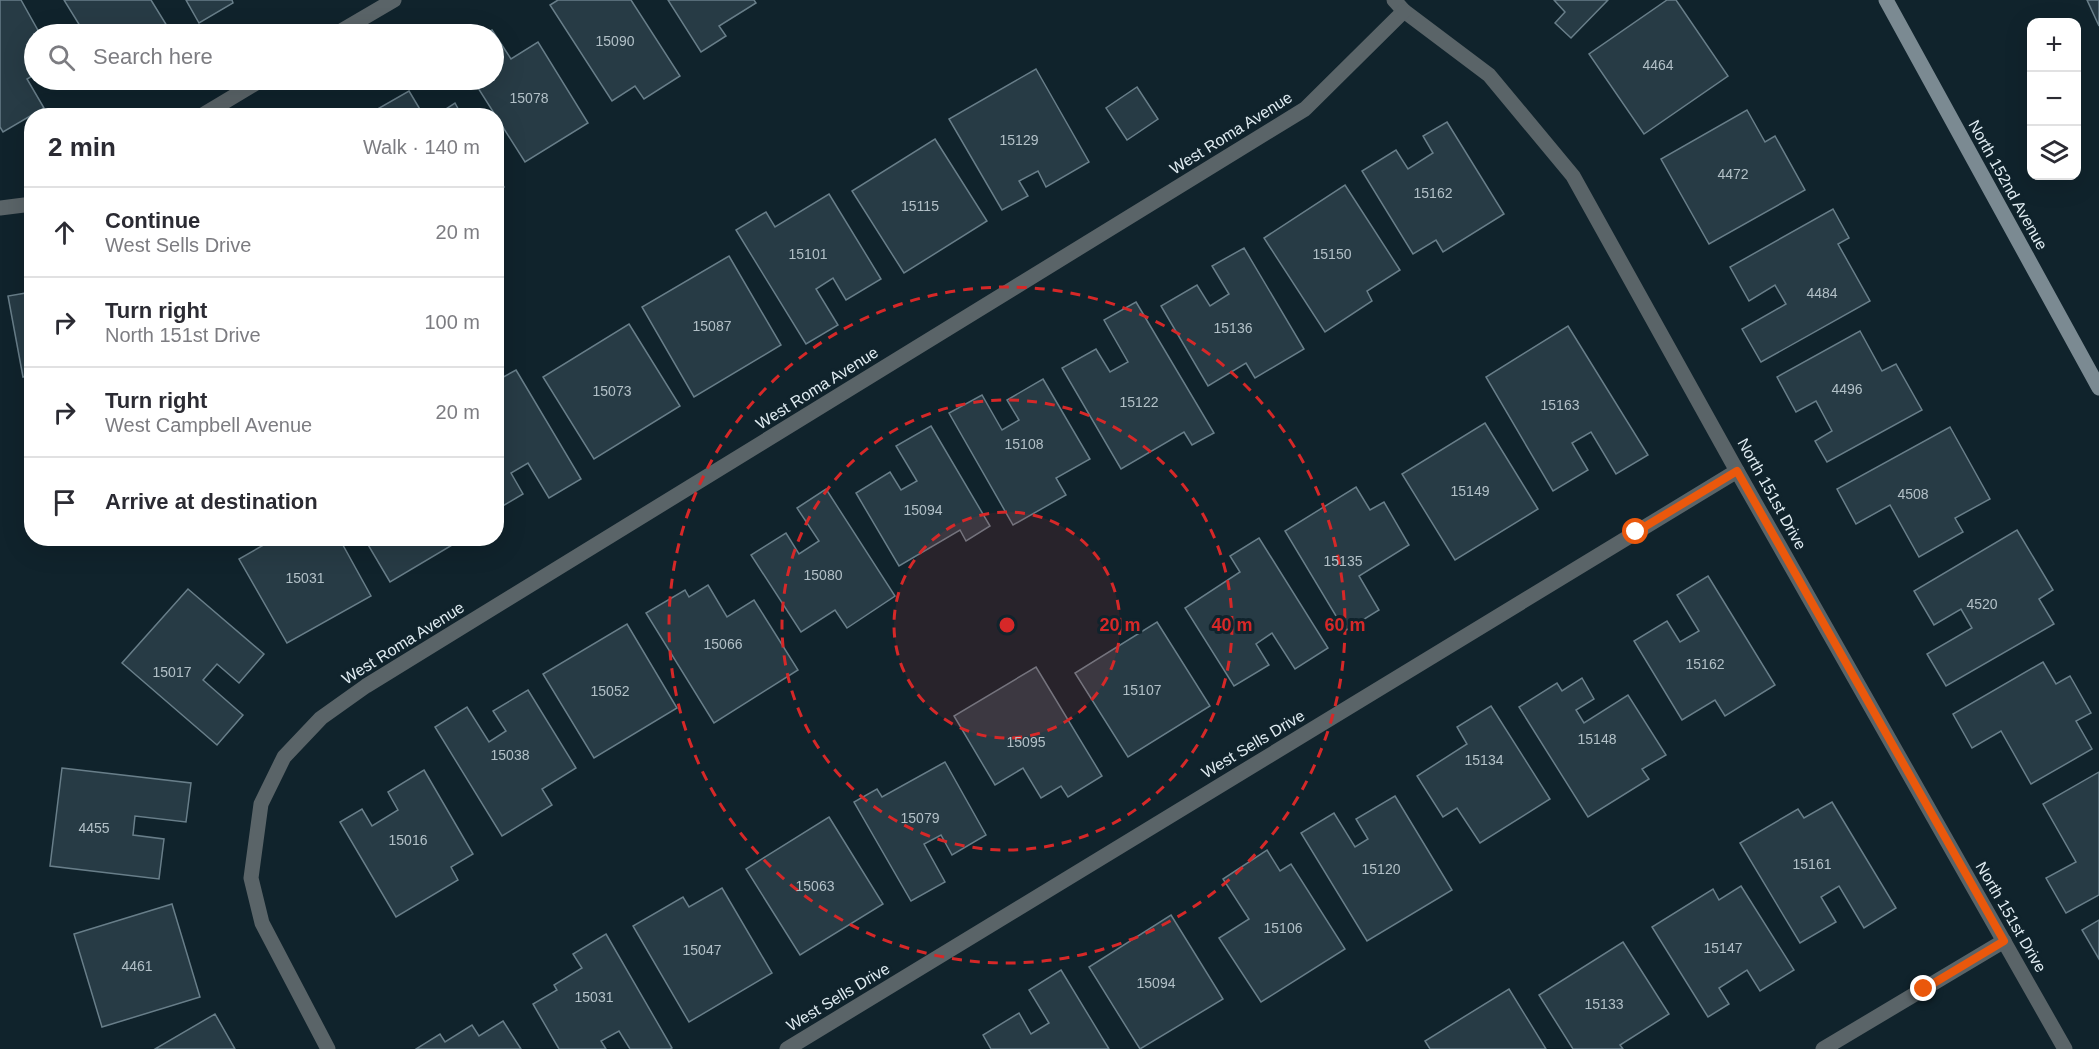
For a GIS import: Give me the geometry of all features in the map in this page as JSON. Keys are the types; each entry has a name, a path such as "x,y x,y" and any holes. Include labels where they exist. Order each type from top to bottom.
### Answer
{"street":[{"path":"353,24 394,0"},
{"name":"North 152nd Avenue","path":"1886,0 2099,388"},
{"name":"North 151st Drive","path":"1399,5 1489,75 1573,176 1737,471 2065,1049"},
{"name":"West Roma Avenue","path":"328,1049 262,923 251,878 261,804 284,757 321,718 366,686 1305,109 1399,5"},
{"path":"214,108 244,90"},
{"path":"0,208 24,205"},
{"name":"West Sells Drive","path":"787,1049 1737,471"},
{"path":"1823,1049 2004,941"}],"building":[{"path":"0,0 21,0 34,24 24,24 24,90 33,90 44,108 24,108 24,120 3,132 0,127"},
{"path":"64,0 151,0 166,24 79,24"},
{"path":"186,0 232,0 233,3 199,23"},
{"path":"558,0 631,0 680,76 644,99 635,86 612,101 550,5"},
{"path":"668,0 754,0 756,3 719,26 726,36 701,52"},
{"path":"1554,0 1608,0 1571,38 1555,23 1565,12"},
{"path":"1667,0 1676,0 1728,76 1644,134 1589,54"},
{"path":"2087,0 2099,0 2099,26"},
{"path":"538,42 588,123 525,162 504,129 504,108 491,108 479,90 504,90 504,48 511,59"},
{"path":"1036,69 1089,162 1046,187 1038,171 1019,181 1028,196 1002,210 949,119"},
{"path":"1137,87 1158,119 1127,140 1106,108"},
{"path":"409,91 419,108 379,108"},
{"path":"455,103 458,108 447,108"},
{"path":"1747,110 1765,142 1775,136 1805,190 1709,244 1661,159"},
{"path":"1447,122 1504,214 1443,252 1436,240 1413,254 1362,171 1396,150 1408,169 1433,153 1423,136"},
{"path":"935,139 987,221 904,273 852,191"},
{"path":"1345,185 1400,270 1367,291 1372,301 1325,332 1264,238"},
{"path":"829,194 881,279 846,300 833,278 816,289 838,325 806,344 736,230 766,212 775,227"},
{"path":"1833,209 1849,238 1838,244 1870,301 1761,362 1742,329 1786,304 1775,285 1749,301 1730,267"},
{"path":"1244,248 1304,349 1255,378 1246,363 1208,386 1161,306 1197,285 1210,306 1229,294 1212,266"},
{"path":"729,256 781,345 694,397 642,307"},
{"path":"24,293 23,377 8,296"},
{"path":"1136,302 1214,433 1192,445 1184,432 1121,469 1062,368 1096,349 1110,372 1128,362 1104,320"},
{"path":"629,324 680,406 594,459 543,377"},
{"path":"1568,326 1648,455 1616,474 1591,432 1572,443 1588,470 1553,491 1486,377"},
{"path":"1860,331 1882,371 1896,364 1922,410 1827,462 1815,441 1832,431 1816,401 1796,412 1777,377"},
{"path":"516,370 581,479 549,498 528,463 511,473 523,494 504,505 504,377"},
{"path":"1043,379 1090,459 1056,478 1066,495 1013,525 949,413 982,395 1002,430 1019,420 1007,400"},
{"path":"1485,423 1538,509 1455,560 1402,474"},
{"path":"931,426 990,526 966,541 960,530 899,566 856,493 890,472 901,490 917,481 896,446"},
{"path":"1950,427 1990,499 1955,518 1963,532 1919,557 1890,505 1856,524 1837,489"},
{"path":"1356,487 1370,510 1384,502 1409,545 1359,576 1379,610 1345,631 1285,531"},
{"path":"826,489 895,596 847,628 835,610 801,632 751,555 786,533 799,554 819,541 797,508"},
{"path":"2017,530 2053,590 2039,599 2054,624 1946,686 1927,654 1972,628 1961,609 1934,625 1914,591"},
{"path":"1259,538 1328,648 1295,669 1272,633 1256,644 1269,665 1234,686 1185,608 1240,572 1230,556"},
{"path":"262,546 343,546 371,596 287,643 239,559"},
{"path":"369,546 451,546 390,582"},
{"path":"1708,576 1775,685 1725,716 1715,700 1682,720 1634,641 1667,621 1680,642 1699,631 1677,595"},
{"path":"708,585 727,617 754,600 798,670 714,723 646,613 685,590 689,597"},
{"path":"188,589 264,654 239,683 217,664 203,680 243,715 217,745 122,663"},
{"path":"1157,622 1210,706 1128,757 1075,673"},
{"path":"627,624 677,708 594,758 543,674"},
{"path":"2043,662 2056,684 2070,676 2091,713 2076,721 2092,749 2031,784 2001,731 1972,748 1953,714"},
{"path":"1036,667 1102,776 1068,797 1061,786 1041,798 1023,768 995,785 954,716"},
{"path":"1582,678 1594,699 1576,710 1584,723 1628,695 1666,755 1642,769 1649,779 1588,817 1519,707 1557,683 1562,691"},
{"path":"528,690 576,768 542,789 552,805 502,836 435,727 467,707 489,742 506,731 493,711"},
{"path":"1491,706 1550,799 1480,843 1457,808 1443,817 1417,776 1467,744 1457,727"},
{"path":"945,762 986,835 952,855 941,835 924,844 945,882 911,901 854,802 877,789 882,797"},
{"path":"62,768 191,783 186,822 135,816 133,835 164,839 159,879 50,866"},
{"path":"424,770 473,854 451,867 458,880 396,917 340,822 362,809 372,826 398,810 388,792"},
{"path":"2099,772 2099,895 2066,913 2046,878 2076,862 2043,804"},
{"path":"1395,796 1452,890 1367,941 1301,833 1334,813 1355,847 1368,839 1356,819"},
{"path":"1832,802 1896,908 1864,928 1839,886 1821,897 1836,922 1800,943 1740,843 1798,809 1804,818"},
{"path":"829,817 883,904 800,955 746,869"},
{"path":"1267,850 1280,871 1291,864 1345,949 1261,1002 1219,938 1249,919 1223,879"},
{"path":"1741,886 1794,970 1760,991 1747,970 1719,988 1729,1004 1708,1017 1652,927 1713,889 1719,900"},
{"path":"722,888 772,973 689,1022 633,926 683,897 689,907"},
{"path":"172,904 200,997 102,1027 74,934"},
{"path":"1171,915 1223,999 1140,1049 1089,967"},
{"path":"2099,920 2099,959 2082,930"},
{"path":"606,934 672,1048 630,1049 619,1031 601,1041 606,1049 559,1049 533,1004 557,990 554,985 582,968 573,954"},
{"path":"1623,942 1669,1014 1620,1045 1623,1049 1573,1049 1539,995"},
{"path":"1061,970 1109,1049 991,1049 983,1035 1019,1013 1031,1034 1049,1023 1029,990"},
{"path":"1509,989 1546,1049 1430,1049 1425,1041"},
{"path":"215,1014 235,1049 155,1049"},
{"path":"503,1021 521,1049 416,1049 440,1034 445,1042 472,1025 479,1036"}],"route":[{"path":"1636,532 1737,471 2004,941 1924,989"}]}
